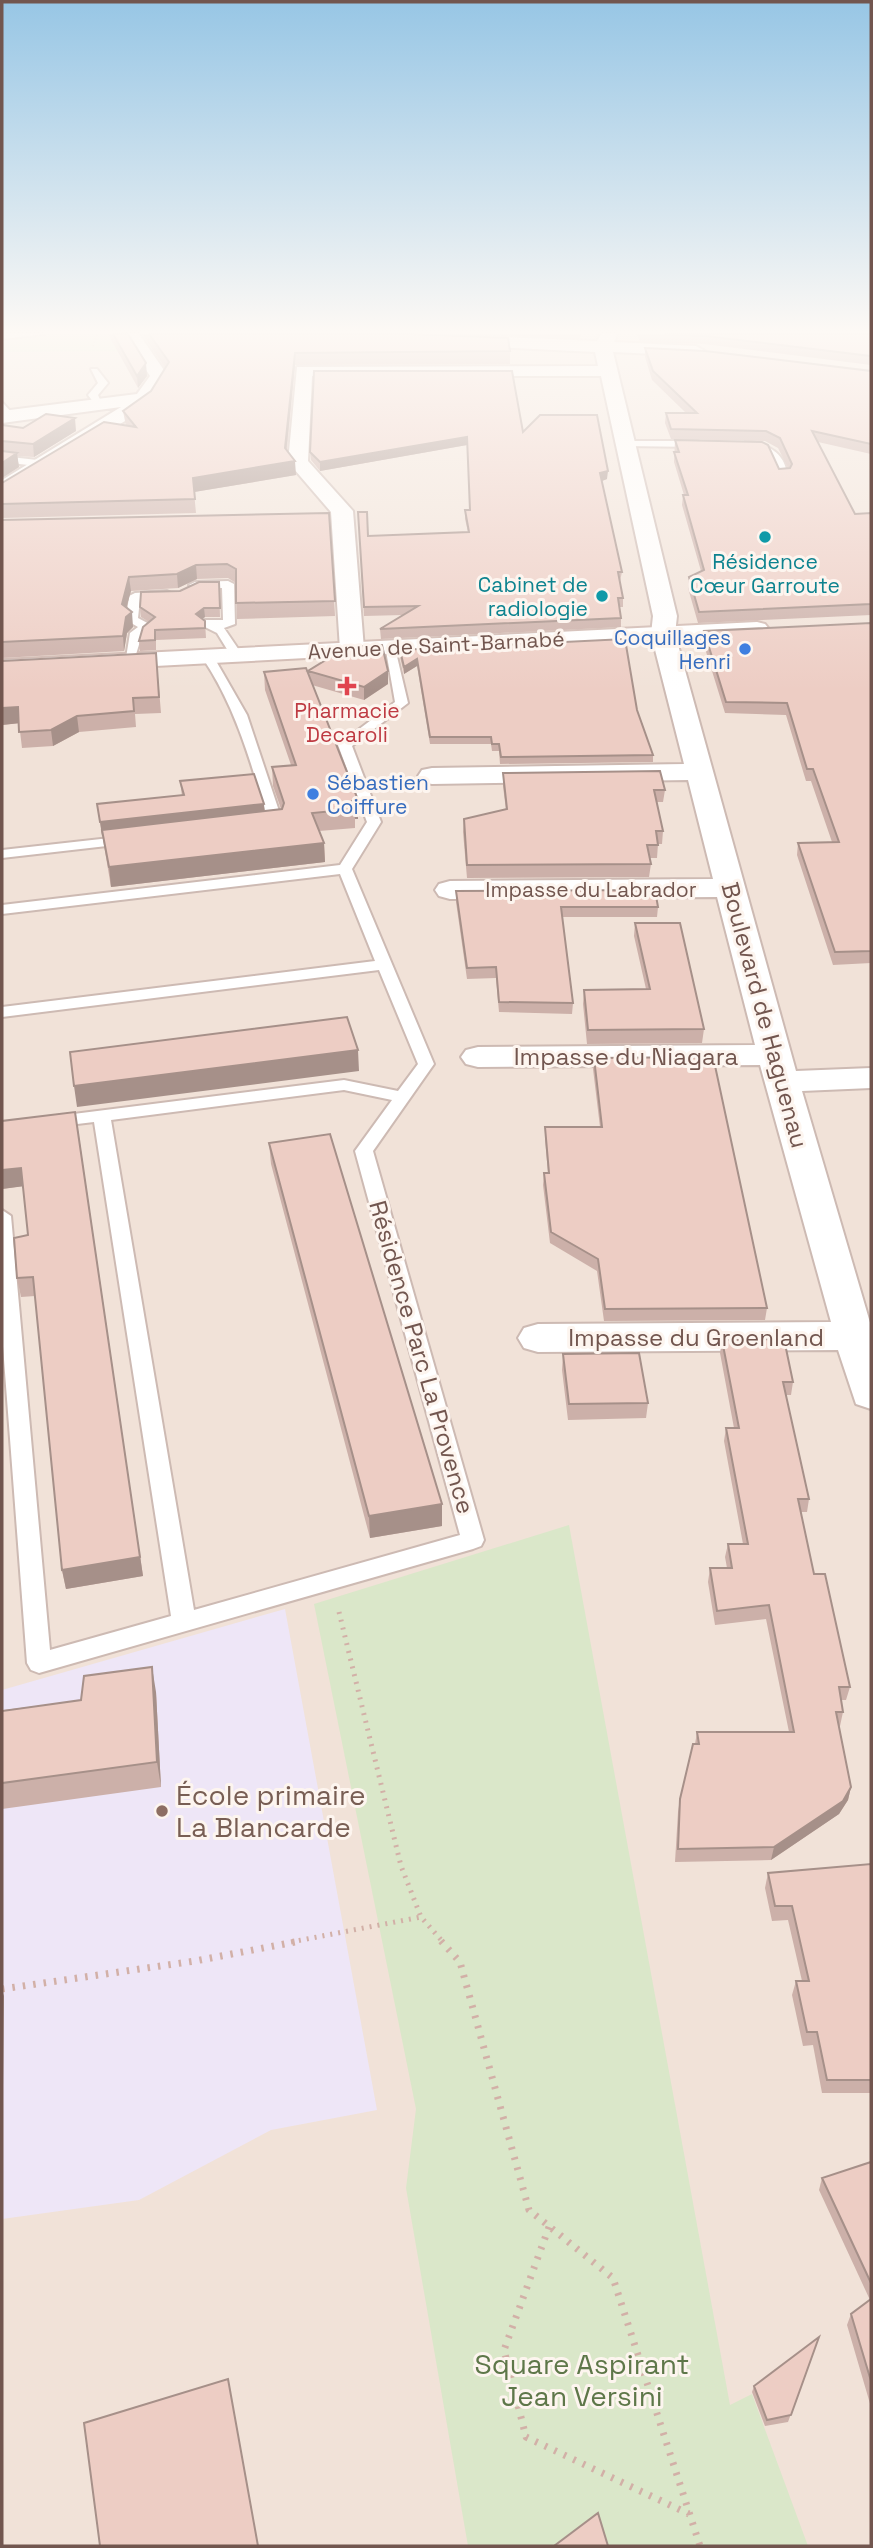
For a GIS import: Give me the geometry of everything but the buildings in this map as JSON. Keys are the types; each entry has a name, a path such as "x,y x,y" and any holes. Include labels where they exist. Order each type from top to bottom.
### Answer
{"street":[{"path":"2,489 62,453"},
{"path":"298,453 298,462 342,511 344,518 352,649"},
{"name":"Boulevard de Haguenau","path":"628,453 665,616 663,634 778,1068 861,1342 871,1394"},
{"path":"317,519 344,518"},
{"name":"Avenue de Saint-Barnabé","path":"2,667 774,629"},
{"path":"432,776 699,772"},
{"name":"Impasse du Labrador","path":"450,890 732,888"},
{"name":"Impasse du Niagara","path":"478,1057 778,1068 871,1078"},
{"name":"Impasse du Groenland","path":"538,1338 861,1342"}],"lane":[{"path":"774,453 783,475"},
{"path":"2,459 46,464"},
{"path":"129,661 136,633 147,626 132,620 135,596 181,593 197,585 228,584 229,624 205,624 222,631 237,656"},
{"path":"2,909 345,869 374,822 345,745 401,703 389,648"},
{"path":"208,657 226,681 236,703 276,823 249,826"},
{"path":"2,854 139,838"},
{"name":"Résidence Parc La Provence","path":"2,1216 39,1663 474,1540 364,1151 426,1064 345,869"},
{"path":"2,1013 383,965"},
{"path":"2,1128 344,1085 402,1097"},
{"path":"102,1115 184,1622"}],"path":[{"path":"330,1581 401,1866 421,1917 460,1962 530,2210 613,2278 700,2546"},
{"path":"2,1989 195,1961 421,1917"},
{"path":"549,2227 504,2350 526,2437 690,2515"}],"shaded area":[{"path":"2,453 871,453 871,2546 2,2546"},
{"name":"École primaire La Blancarde","path":"285,1609 377,2110 271,2130 139,2200 2,2219 2,1690"}],"green space":[{"name":"Square Aspirant Jean Versini","path":"569,1525 730,2405 752,2394 808,2546 468,2546 406,2188 416,2109 314,1604"}],"place":[{"name":"Résidence Cœur Garroute","path":"765,537"},
{"name":"Cabinet de radiologie","path":"602,596"},
{"name":"Coquillages Henri","path":"745,649"},
{"name":"Pharmacie Decaroli","path":"347,686"},
{"name":"Sébastien Coiffure","path":"313,794"},
{"name":"École primaire La Blancarde","path":"162,1811"}]}
